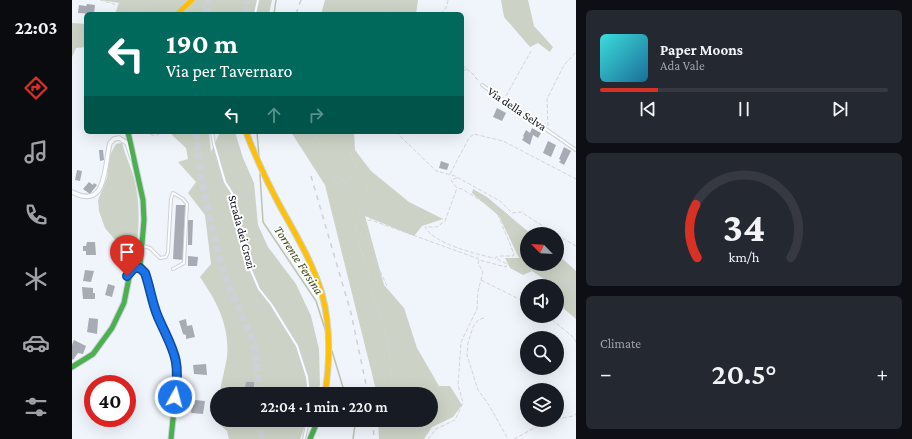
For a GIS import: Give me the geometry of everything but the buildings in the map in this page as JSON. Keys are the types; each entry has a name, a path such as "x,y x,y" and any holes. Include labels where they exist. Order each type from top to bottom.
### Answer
{"main road":[{"path":"179,12 192,0"},
{"path":"129,134 137,166 143,200 144,220 140,268"},
{"path":"247,134 258,163 317,281 326,314 329,339 326,387"},
{"path":"72,367 94,353 105,337 123,307 126,298 127,276 134,268 140,268 145,273 158,316 176,356 178,369 171,439"},
{"path":"310,439 315,427"}],"street":[{"path":"72,192 80,196 91,197 98,192 103,182 110,143 114,139 119,138 127,143 137,166"}],"lane":[{"path":"256,12 258,0"},
{"name":"Via della Selva","path":"482,85 576,150"},
{"name":"Strada dei Crozi","path":"213,134 225,182 232,193 247,261 259,289 271,304 297,346 307,377 308,387"},
{"path":"142,246 150,248 160,258 166,257 168,252 173,193 183,199 187,204 184,263 172,269"},
{"path":"304,439 307,427"}],"path":[{"path":"100,0 134,10 152,6 157,0"},
{"path":"388,12 396,0"},
{"path":"442,12 447,6 448,0"},
{"path":"505,101 506,94 531,51"},
{"path":"548,131 547,99 564,65 576,52"},
{"name":"Via della Selva","path":"464,67 482,85"},
{"path":"313,134 330,157 349,172 351,178 348,182 337,177 332,178 371,220"},
{"path":"339,134 349,147 356,168 368,188 365,197 355,203"},
{"path":"398,134 436,171 450,174 458,178 500,201 512,213 521,212 545,227"},
{"path":"450,174 469,138 474,134 503,141 576,179"},
{"path":"458,178 451,180 458,188 496,210 514,254 513,256 499,256 495,258"},
{"path":"386,286 364,225 365,221 371,220 479,260 506,266 507,264 495,258 469,253 429,234 425,227 437,227 445,221 458,188"},
{"path":"361,208 355,228 375,301 388,341 392,381"},
{"path":"355,228 371,244"},
{"path":"564,239 576,246"},
{"path":"428,439 436,430 455,420 464,403 458,385 461,342 477,309 478,292 483,272 478,263 479,260"},
{"path":"481,279 520,299"},
{"path":"484,318 478,320 472,327 467,354 478,390 489,404 508,439"},
{"path":"556,323 572,336 576,342"},
{"path":"564,418 576,414"},
{"path":"514,439 536,427"}],"shaded area":[{"path":"100,0 272,0 269,12 116,12 119,3"},
{"path":"325,0 418,0 416,12 322,12"},
{"path":"501,0 528,0 534,26 553,47 550,52 538,43 530,47 504,17"},
{"path":"72,23 84,24 84,47 76,48 72,57"},
{"path":"172,134 209,134 211,152 219,134 236,134 243,158 254,183 258,225 268,247 296,284 311,316 319,349 319,387 221,387 227,357 226,335 217,305 200,277 211,264 205,215 188,193 196,182 178,162 188,159 186,148"},
{"path":"292,134 354,134 355,150 371,171 409,202 443,219 422,226 414,236 365,216 384,285 404,308 417,348 439,386 450,386 462,405 453,417 438,424 438,387 375,387 325,185"},
{"path":"122,143 134,178 138,198 139,218 135,258 123,269 113,250 117,242 105,228 99,211 98,200 107,178 110,155 116,144"},
{"path":"473,189 487,197 523,227 520,227 520,271 532,271 523,275 510,268 505,258 519,258 499,216 472,193"},
{"path":"564,260 576,271 576,319 564,309 564,279 544,279 532,271 564,271"},
{"path":"222,427 304,427 300,439 229,439 227,431"},
{"path":"378,427 432,427 424,439 379,439"}],"waterway":[{"name":"Torrente Fersina","path":"274,12 276,0"},
{"name":"Torrente Fersina","path":"257,134 259,156"},
{"name":"Torrente Fersina","path":"260,174 263,222 316,301 325,329"},
{"name":"Torrente Fersina","path":"332,351 343,387"},
{"name":"Torrente Fersina","path":"353,439 355,427"}],"tunnel":[{"path":"206,12 209,0"},
{"path":"246,12 247,0"},
{"path":"196,134 203,186 215,240 225,275 250,334 257,364 259,387"},
{"path":"260,427 261,439"}],"railway":[{"path":"297,12 301,0"},
{"path":"311,176 351,313 367,387"},
{"path":"373,427 374,439"}],"traffic: fast":[{"path":"128,134 143,200 144,220 140,267"},
{"path":"140,267 145,273 158,316 176,356 178,369 171,439"},
{"path":"72,367 93,354 112,328 124,303 130,273 132,269 140,267"},
{"path":"310,439 315,427"}],"traffic: slow":[{"path":"179,12 192,0"},
{"path":"247,134 271,188 309,260 322,294 327,319 329,344 326,387"}],"route":[{"path":"127,276 132,269 138,267 145,273 158,316 176,356 178,369 175,397"}]}
